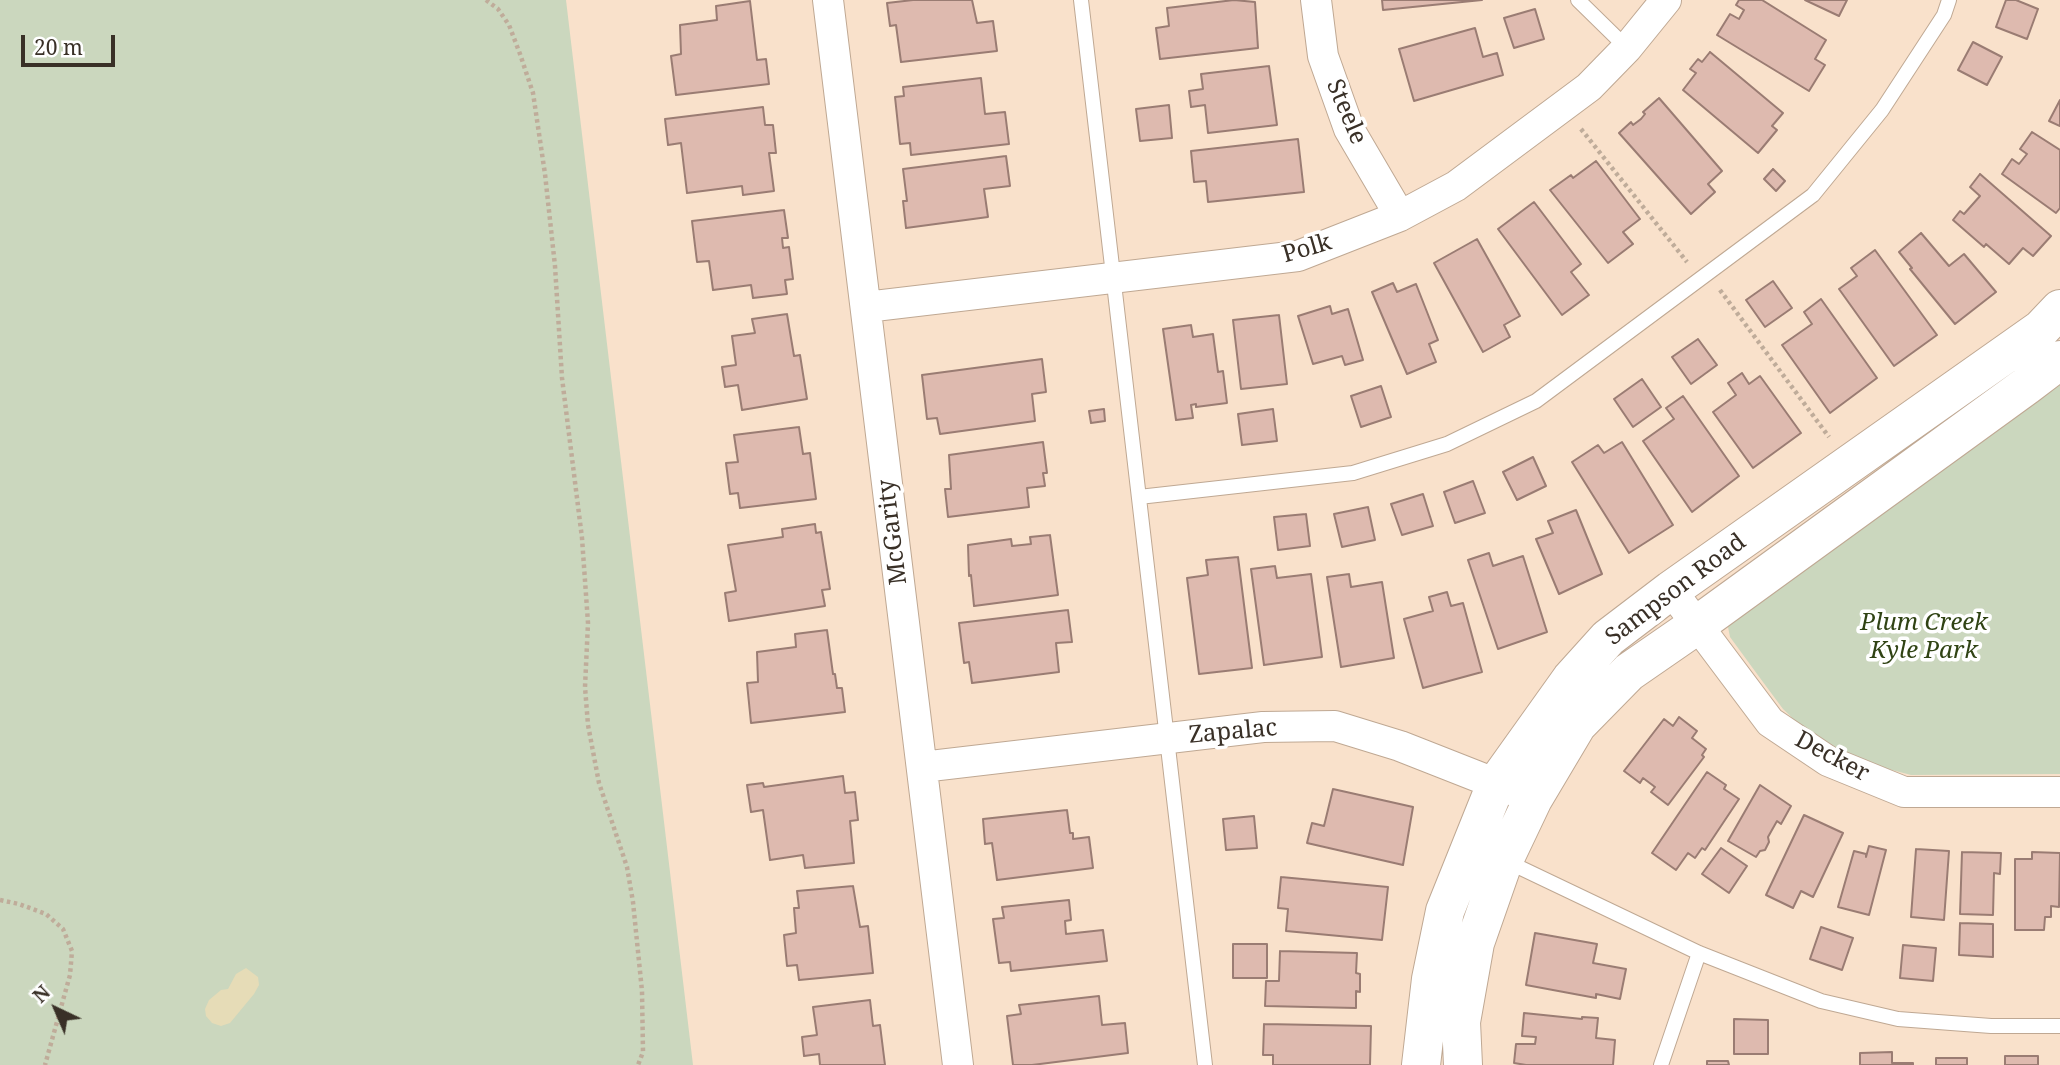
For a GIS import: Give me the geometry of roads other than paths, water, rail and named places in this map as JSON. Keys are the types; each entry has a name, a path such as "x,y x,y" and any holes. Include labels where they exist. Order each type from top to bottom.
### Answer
{"street":[{"name":"McGarity","path":"828,0 958,1065"},
{"name":"Steele","path":"1316,0 1323,56 1349,129 1400,216"},
{"name":"Polk","path":"866,307 1298,256 1400,216 1456,186 1589,87 1628,47 1666,0"},
{"name":"Sampson Road","path":"1463,1065 1461,1022 1475,943 1496,784 1580,669 1608,638 1671,590 2041,329 2060,309"},
{"name":"Sampson Road","path":"1421,1065 1431,979 1445,911 1488,852 1533,799 1577,725 1629,672 2060,360"},
{"name":"Decker","path":"1671,590 1770,722 1828,761 1904,792 2060,792"},
{"name":"Zapalac","path":"922,767 1263,727 1335,726 1400,746 1533,799"}],"lane":[{"path":"1081,0 1205,1065"},
{"path":"1578,0 1628,47"},
{"path":"1139,497 1353,473 1447,444 1536,401 1813,195 1882,110 1944,15 1949,0"},
{"path":"1488,852 1699,953 1821,1001 1898,1019 1991,1026 2060,1026"},
{"path":"1661,1065 1699,953"}],"park label":[{"name":"Plum Creek Kyle Park","path":"1924,637"}]}
